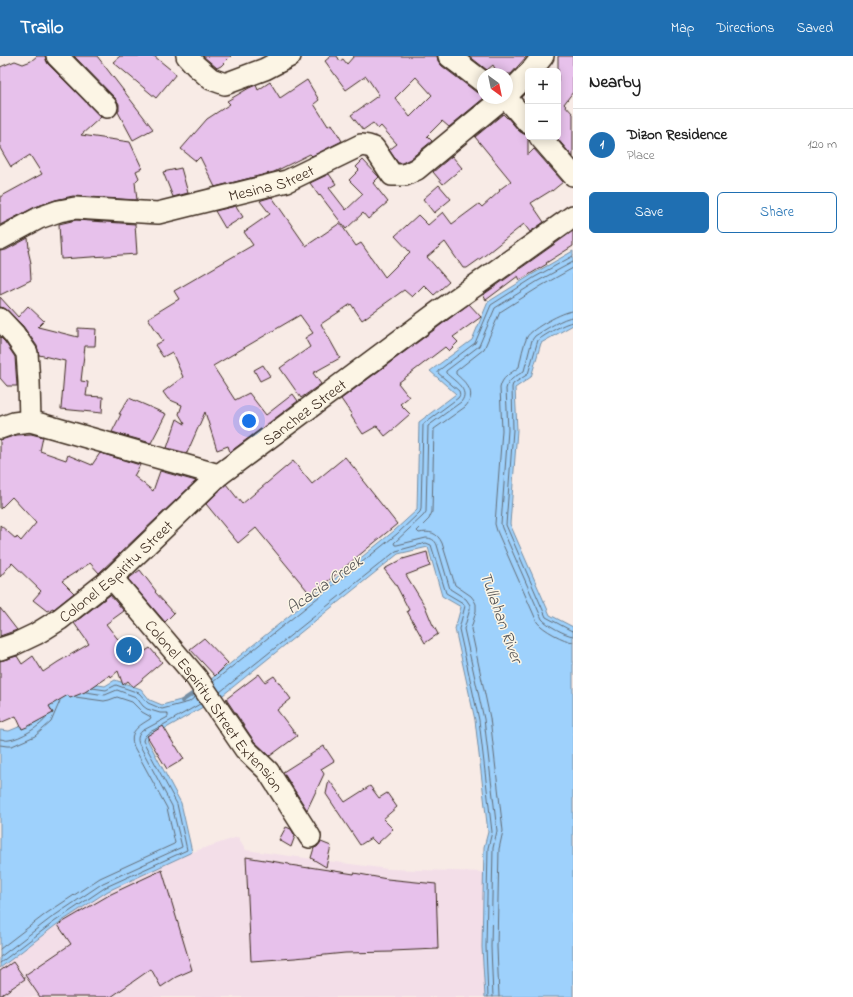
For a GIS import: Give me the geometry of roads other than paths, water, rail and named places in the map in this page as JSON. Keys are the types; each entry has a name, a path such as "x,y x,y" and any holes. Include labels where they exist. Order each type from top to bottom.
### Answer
{"street":[{"path":"57,56 107,107"},
{"path":"187,56 211,79 225,84 290,56"},
{"path":"449,56 477,77"},
{"path":"533,68 543,56"},
{"path":"513,89 525,77"},
{"name":"Mesina Street","path":"0,239 39,218 59,210 74,208 158,213 287,181 361,145 374,148 392,175 405,175 417,169 497,104"},
{"path":"512,104 525,120"},
{"path":"543,140 573,175"},
{"name":"Sanchez Street","path":"219,475 438,312 573,216"},
{"path":"0,319 14,334 27,354 30,421"},
{"path":"0,428 14,423 30,421 219,475"},
{"name":"Colonel Espiritu Street","path":"0,649 16,644 36,634 60,619 112,578 219,475"},
{"name":"Colonel Espiritu Street Extension","path":"112,578 196,677 245,749 268,771 310,837"}],"water":[{"name":"Tullahan River","path":"573,251 573,325 541,343 531,377 515,388 517,430 510,524 550,615 573,627 573,997 485,997 482,947 484,847 488,832 475,720 455,629 461,607 442,596 428,547 398,554 218,699 205,684 394,531 417,510 419,422 456,394 430,371 472,340 488,302"},
{"path":"115,680 141,689 150,700 162,705 188,698 199,688 210,703 147,739 181,803 192,852 108,891 56,925 0,968 0,730 9,731 26,724 77,682 105,686"}],"waterway":[{"name":"Acacia Creek","path":"182,701 198,690"}],"place":[{"name":"Dizon Residence","path":"129,650"}]}
